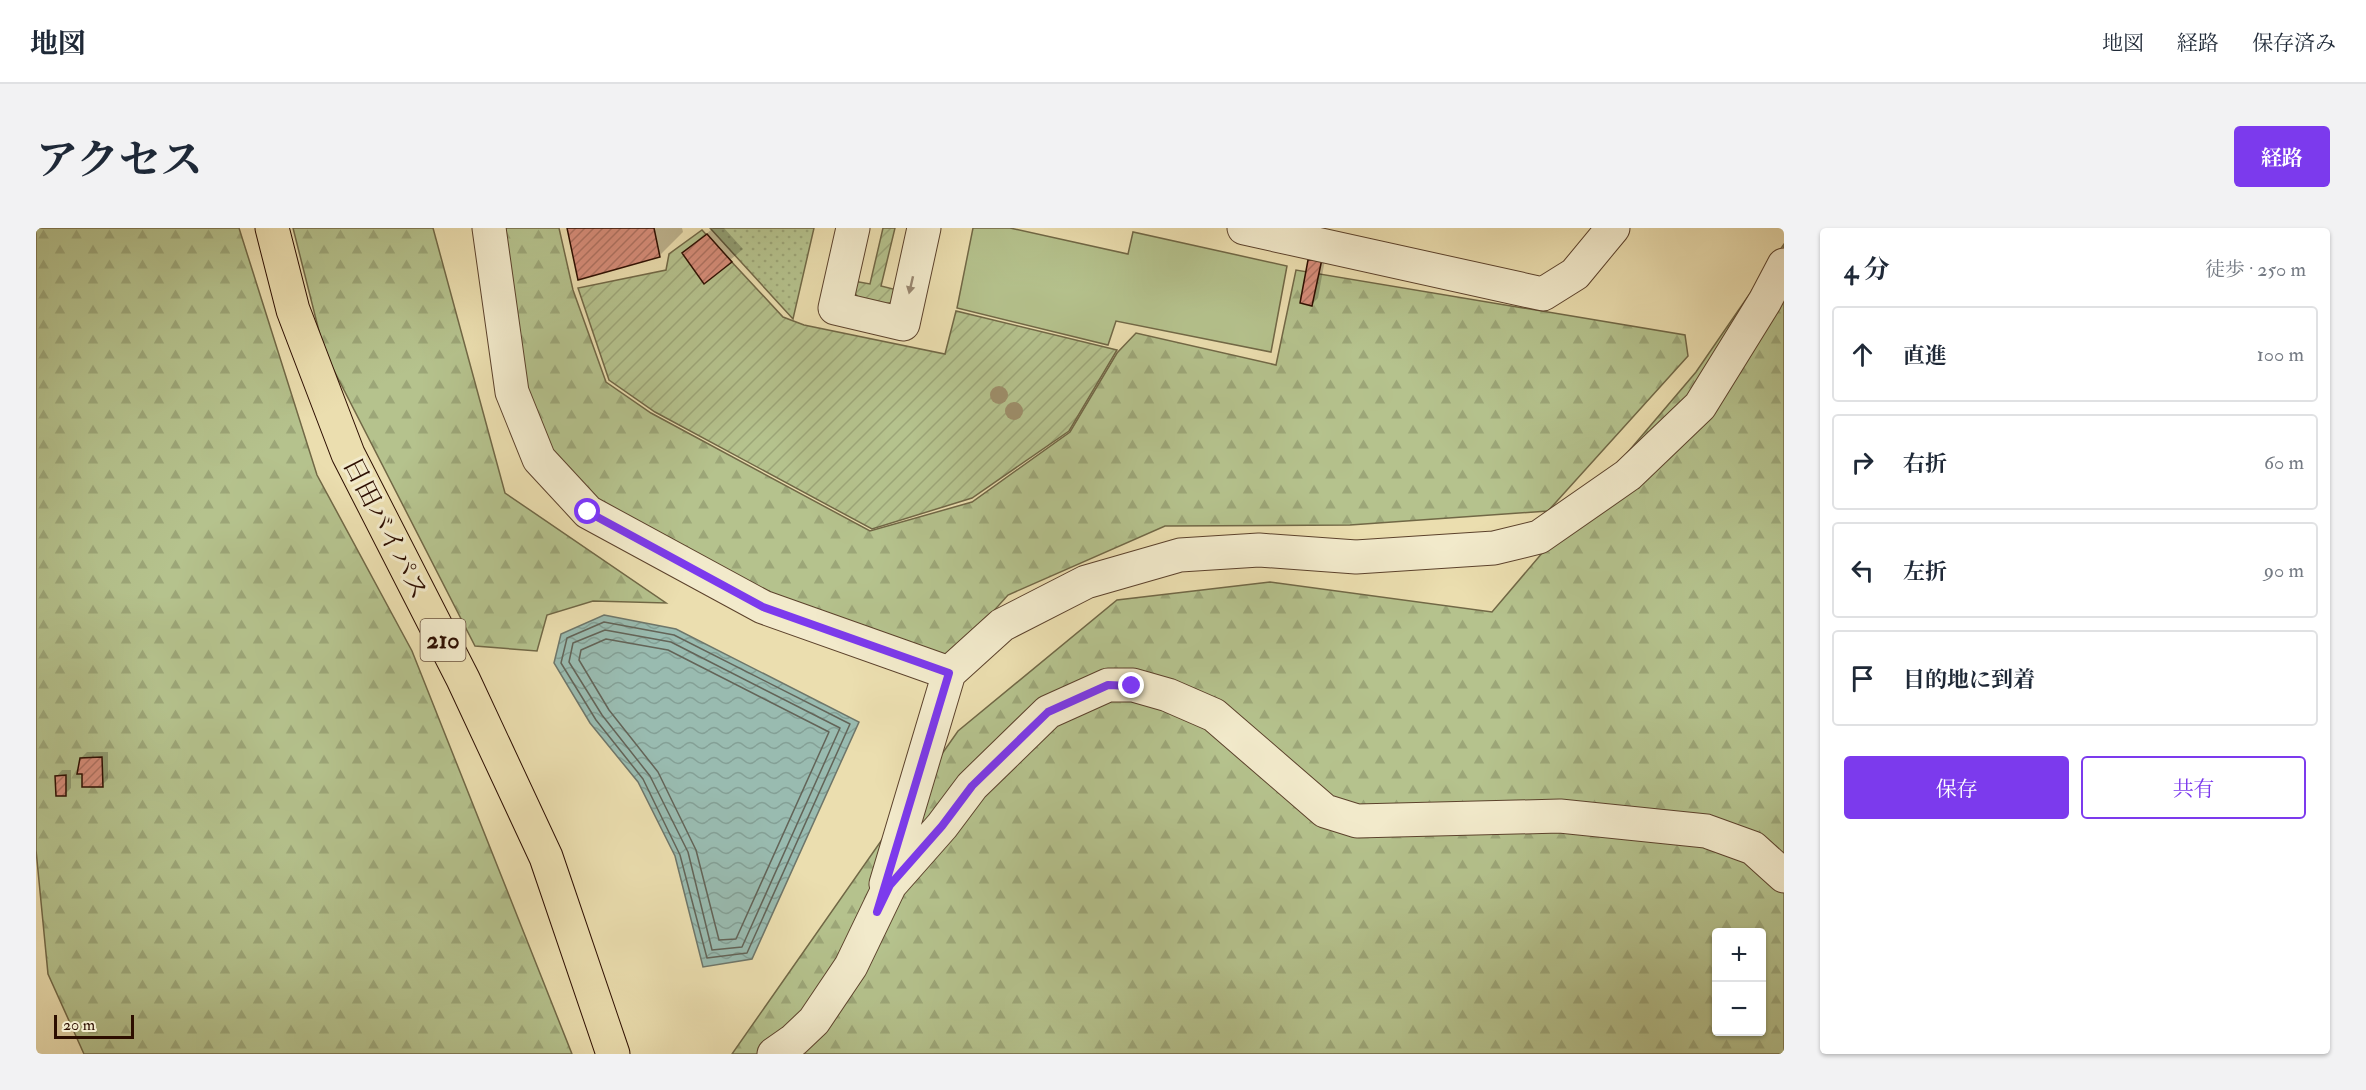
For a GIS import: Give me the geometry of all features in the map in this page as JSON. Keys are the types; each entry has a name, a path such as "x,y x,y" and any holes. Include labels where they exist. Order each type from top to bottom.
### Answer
{"highway":[{"name":"日田バイパス","path":"272,228 293,310 348,454 463,679 546,857 613,1054"}],"street":[{"path":"489,228 512,392 539,459 588,512 763,607 949,673"},
{"path":"853,228 835,308 903,324 924,228"},
{"path":"1244,228 1543,294 1575,274 1613,228"},
{"path":"877,912 949,673 1002,625 1086,582 1180,555 1259,550 1356,557 1494,548 1539,537 1628,475 1700,406 1765,301 1784,265"},
{"path":"774,1054 794,1040 814,1021 851,966 890,885 942,826 972,786 1048,712 1108,685 1132,686 1168,695 1214,715 1325,811 1358,821 1560,816 1706,831 1753,848 1784,876"}],"green space":[{"path":"36,228 239,228 317,475 412,651 572,1054 84,1054 48,974 36,850"},
{"path":"293,228 433,228 505,493 666,603 593,601 547,615 537,651 475,646 324,351"},
{"path":"496,228 559,228 573,290 606,382 651,413 870,531 972,502 1070,432 1117,353 1136,333 1276,365 1296,270 1685,335 1688,356 1548,511 1350,525 1165,526 1008,595 952,657 767,601 592,505 546,456 516,387"},
{"path":"710,228 814,228 793,319"},
{"path":"883,228 895,228 881,286 897,290 894,302 870,304 852,290 853,281 870,284"},
{"path":"973,228 1010,228 1128,254 1133,232 1287,266 1271,352 1116,321 1108,345 957,308"},
{"path":"702,230 783,317 804,325 945,354 956,311 1117,350 1069,431 972,498 872,529 655,412 609,380 578,288 666,270 669,254"},
{"path":"1784,244 1784,1054 732,1054 958,731 1117,600 1270,582 1492,612 1696,372"}],"water":[{"path":"604,615 676,629 859,722 752,959 703,967 675,856 638,782 590,723 554,663 561,634"}],"building":[{"path":"567,228 654,228 660,257 578,280"},
{"path":"707,234 732,262 704,284 682,253"},
{"path":"1322,259 1312,306 1300,303 1308,260"},
{"path":"102,757 103,787 82,787 82,774 77,774 80,758"},
{"path":"66,775 66,796 56,796 55,776"}],"route":[{"path":"588,512 763,607 949,673 877,912 890,885 942,826 972,786 1048,712 1108,685 1132,686"}]}
